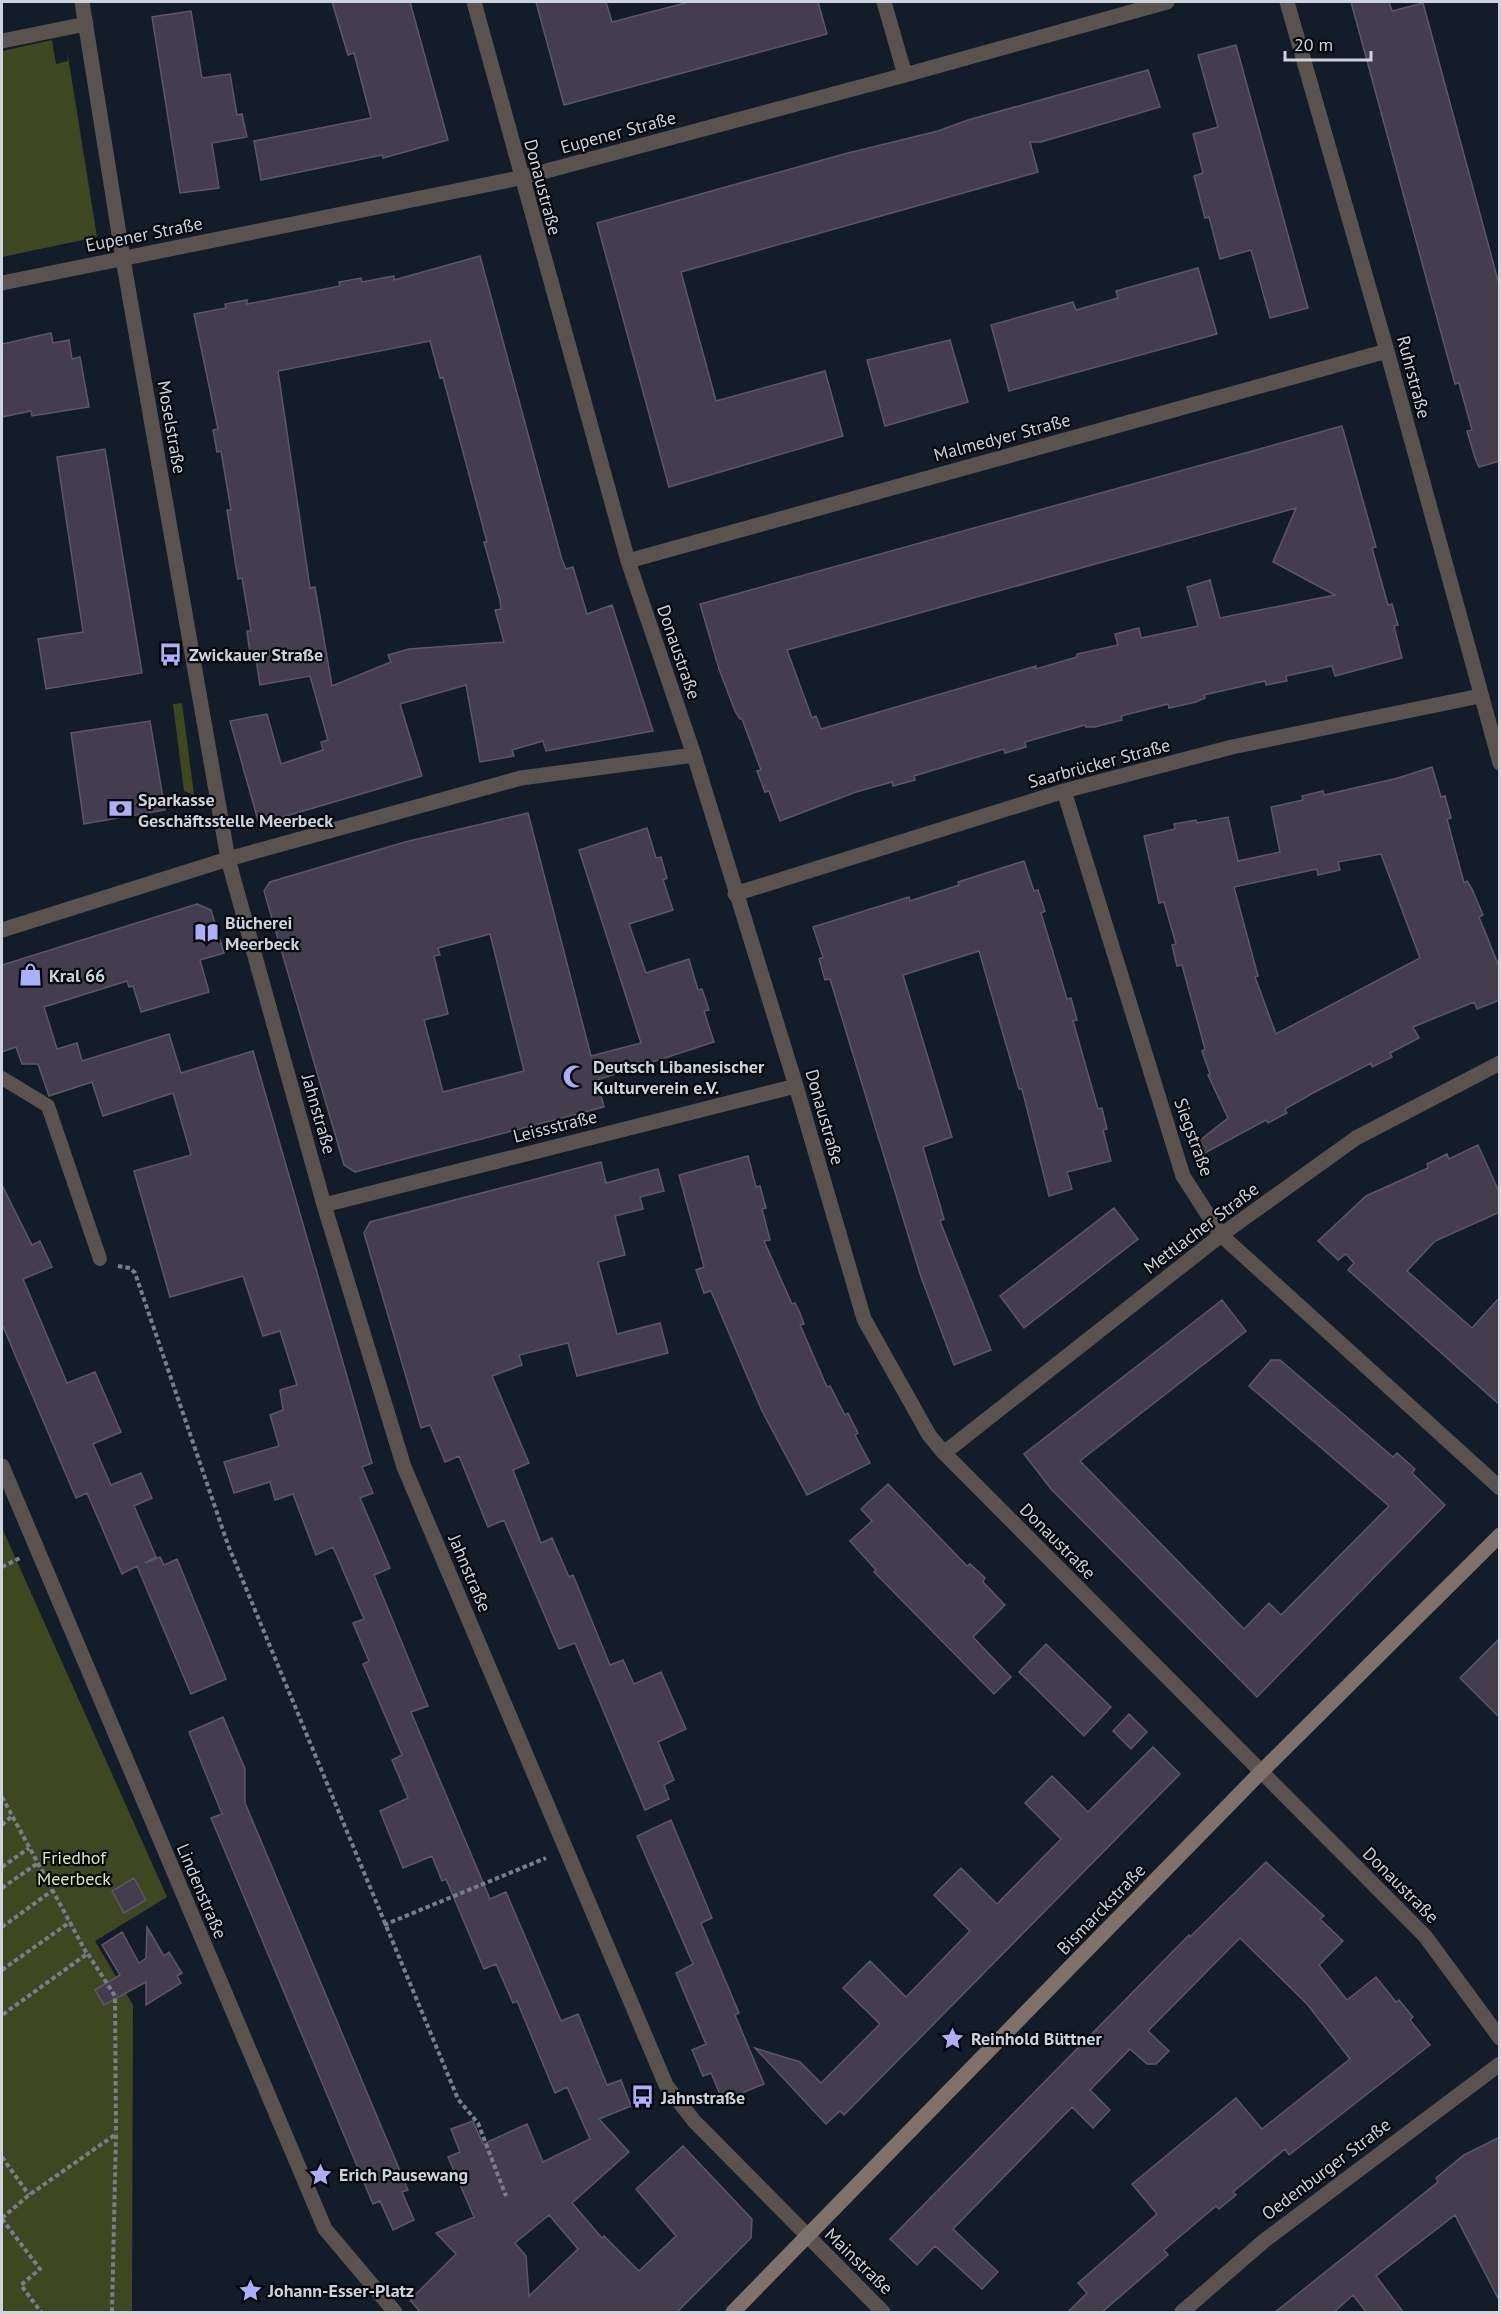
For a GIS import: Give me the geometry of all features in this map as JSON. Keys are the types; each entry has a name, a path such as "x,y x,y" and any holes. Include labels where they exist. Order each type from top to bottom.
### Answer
{"main road":[{"name":"Bismarckstraße","path":"733,2313 1260,1773 1500,1535"}],"street":[{"name":"Moselstraße","path":"82,2 123,259 228,859"},
{"name":"Donaustraße","path":"474,2 520,178 628,561 694,755 796,1086 864,1319 929,1435 944,1453 1260,1773 1425,1936 1500,2038"},
{"path":"884,2 905,75"},
{"name":"Eupener Straße","path":"2,283 520,178 1167,2"},
{"name":"Ruhrstraße","path":"1287,2 1387,351 1500,763"},
{"path":"2,41 86,24"},
{"name":"Malmedyer Straße","path":"628,561 1387,351"},
{"name":"Saarbrücker Straße","path":"735,894 1064,791 1232,747 1480,696"},
{"path":"2,930 228,859 521,778 694,755"},
{"name":"Siegstraße","path":"1064,791 1183,1176 1221,1235 1500,1488"},
{"name":"Jahnstraße","path":"228,859 324,1205 404,1467 666,2085 694,2121 807,2238"},
{"name":"Mettlacher Straße","path":"944,1453 1221,1235 1356,1138 1500,1063"},
{"name":"Leissstraße","path":"324,1205 796,1086"},
{"name":"Lindenstraße","path":"2,1466 325,2229 395,2313"},
{"name":"Oedenburger Straße","path":"1182,2313 1265,2240 1500,2064"},
{"name":"Mainstraße","path":"807,2238 883,2313"}],"lane":[{"path":"2,1078 48,1106 100,1259"}],"path":[{"path":"100,1259 130,1269 135,1273 228,1545 458,2099 481,2130 506,2196"},
{"path":"2,1797 87,1954 115,1996 116,2134 112,2313"},
{"path":"2,1825 12,1816"},
{"path":"2,1867 29,1848"},
{"path":"384,1925 566,1850"},
{"path":"2,1888 38,1863"},
{"path":"2,1927 52,1890"},
{"path":"2,1970 70,1922"},
{"path":"2,2015 87,1954"},
{"path":"41,2313 21,2284 40,2269 2,2218 29,2195 116,2134"},
{"path":"2,2157 29,2195"}],"green space":[{"path":"52,40 56,64 68,61 67,54 68,56 97,237 2,257 2,51"},
{"path":"182,703 194,795 184,791 173,704"},
{"name":"Friedhof Meerbeck","path":"2,1528 167,1897 95,1941 133,2005 132,2312 2,2312"}],"building":[{"path":"332,2 410,2 448,140 383,158 382,155 261,180 254,141 371,118 354,53 348,55"},
{"path":"536,2 606,2 612,22 689,2 818,2 827,34 564,105"},
{"path":"1351,2 1389,2 1392,11 1423,3 1500,288 1500,461 1479,467 1475,458 1467,431 1472,430 1459,383 1455,384"},
{"path":"191,11 202,78 230,74 237,115 242,114 247,137 212,143 219,188 180,193 152,17"},
{"path":"1236,45 1308,308 1270,318 1251,250 1220,259 1209,217 1205,218 1194,176 1203,173 1193,134 1218,127 1198,55"},
{"path":"1148,70 1160,107 1041,142 1030,142 1038,172 681,272 716,401 825,371 843,436 669,487 597,223 844,154 938,131 968,120"},
{"path":"480,256 562,560 566,569 573,567 587,614 612,605 653,731 546,751 543,741 512,750 514,756 480,762 466,685 400,704 422,776 259,824 230,721 267,714 281,764 323,750 321,742 328,740 310,676 260,685 255,653 250,654 247,631 251,631 242,578 238,579 227,510 231,510 221,451 217,452 213,430 218,429 194,314 226,308 225,304 247,300 247,304 340,286 339,282 361,278 362,282 394,276 394,280","holes":["430,341 440,378 443,377 487,542 484,542 500,600 501,609 495,610 504,642 409,649 388,655 391,662 332,686 315,587 310,588 278,371"]},
{"path":"1198,268 1217,334 1009,391 991,325 1073,302 1076,310 1118,298 1116,291"},
{"path":"51,333 53,343 69,340 72,359 80,357 89,407 32,416 31,411 2,417 2,344"},
{"path":"950,340 968,402 885,426 867,360"},
{"path":"1342,426 1376,547 1372,548 1388,605 1392,604 1398,625 1394,626 1402,658 1335,676 1332,666 1286,676 1287,681 1266,685 1265,681 1204,695 1205,698 1196,702 1169,708 1168,704 1121,716 1122,720 1095,727 1085,725 1025,742 1026,747 1005,753 1004,749 914,776 915,780 893,786 892,782 856,792 780,821 769,791 765,792 757,771 761,770 742,719 735,711 719,669 700,604","holes":["1296,508 1273,562 1335,595 1220,618 1210,580 1187,587 1198,626 1141,638 1139,628 1115,634 1118,645 1077,654 1077,657 1036,669 1036,666 821,729 816,716 812,718 787,650"]},
{"path":"105,449 142,673 46,689 38,639 83,632 57,457"},
{"path":"150,721 165,810 84,824 71,733"},
{"path":"1432,767 1441,797 1445,796 1451,818 1447,819 1464,883 1467,881 1472,889 1483,915 1479,917 1500,969 1500,1000 1477,1009 1474,1002 1413,1027 1419,1038 1390,1053 1392,1057 1372,1067 1371,1063 1285,1109 1287,1113 1268,1123 1266,1120 1201,1155 1194,1145 1228,1118 1208,1075 1210,1074 1202,1051 1205,1049 1182,965 1177,966 1172,945 1176,944 1164,902 1159,903 1144,836 1175,829 1174,824 1196,820 1197,823 1228,817 1238,861 1280,852 1271,807 1303,800 1302,796 1323,791 1324,795 1398,778","holes":["1381,854 1420,958 1276,1034 1255,977 1258,976 1234,887 1317,869 1318,875 1340,870 1338,862"]},
{"path":"528,813 591,1056 641,1043 579,850 647,828 656,858 661,857 667,878 663,880 673,910 629,924 646,973 689,959 698,990 702,989 709,1010 704,1011 714,1042 597,1080 604,1107 355,1172 344,1165 264,891 270,882 405,842","holes":["490,934 524,1071 443,1092 424,1020 448,1014 434,956 440,955 438,948"]},
{"path":"1024,861 1034,891 1038,890 1045,911 1041,913 1067,999 1071,998 1077,1020 1073,1021 1098,1109 1102,1108 1107,1129 1103,1130 1111,1161 1067,1172 1072,1189 1049,1196 1022,1089 1019,1089 979,951 903,975 952,1137 923,1147 944,1219 940,1221 991,1350 954,1365 921,1277 830,979 825,980 819,959 823,957 813,927 909,897 910,901 959,885 958,882"},
{"path":"197,904 211,910 224,953 200,960 209,992 141,1012 133,986 129,987 127,981 44,1007 57,1049 77,1043 82,1061 169,1034 181,1073 253,1051 372,1463 362,1467 373,1493 360,1498 390,1568 374,1575 428,1706 411,1712 490,1899 506,1892 561,2021 578,2014 607,2085 621,2080 631,2106 599,2119 629,2152 572,2203 602,2238 604,2236 639,2271 676,2236 636,2189 683,2146 752,2219 751,2238 676,2313 421,2313 410,2300 456,2254 436,2233 474,2217 448,2157 460,2152 451,2129 473,2121 483,2144 527,2124 543,2162 590,2139 567,2087 555,2093 517,2001 513,2003 496,1964 484,1969 446,1879 442,1881 432,1856 403,1868 380,1811 408,1798 392,1760 402,1755 363,1664 369,1661 353,1623 364,1619 333,1547 316,1555 293,1494 275,1500 270,1482 234,1493 224,1462 279,1446 270,1415 283,1410 280,1390 297,1385 280,1331 263,1336 243,1276 170,1297 134,1171 191,1155 173,1093 103,1116 92,1082 49,1096 38,1064 22,1064 16,1047 2,1052 2,965","holes":["549,2215 578,2249 529,2296 526,2256 515,2243"]},
{"path":"1478,1145 1500,1194 1500,1212 1435,1241 1407,1271 1472,1328 1500,1297 1500,1405 1348,1270 1354,1263 1346,1254 1338,1260 1318,1241 1366,1196 1428,1168 1427,1164 1447,1154 1449,1159"},
{"path":"748,1156 756,1187 760,1186 766,1208 762,1209 770,1240 764,1241 792,1304 795,1303 800,1313 804,1324 800,1325 827,1387 830,1386 845,1415 848,1413 858,1433 855,1435 870,1463 807,1495 762,1411 711,1291 704,1293 696,1270 704,1267 679,1175"},
{"path":"601,1162 606,1183 658,1169 664,1191 640,1197 643,1209 615,1216 625,1255 598,1262 617,1334 660,1323 668,1353 577,1376 568,1343 519,1355 522,1365 492,1376 529,1463 513,1470 541,1543 552,1538 569,1577 573,1575 610,1665 623,1660 634,1684 661,1672 686,1729 658,1742 674,1780 664,1785 669,1799 645,1810 575,1643 559,1649 504,1520 488,1527 459,1456 445,1462 430,1425 421,1428 364,1233 370,1222"},
{"path":"2,1185 32,1245 40,1241 52,1267 23,1279 67,1383 95,1372 121,1432 93,1444 111,1485 141,1473 152,1498 134,1506 156,1557 145,1563 160,1557 164,1565 177,1559 226,1679 191,1694 137,1566 122,1574 87,1493 76,1498 2,1324"},
{"path":"1114,1208 1138,1239 1024,1328 1000,1296"},
{"path":"1222,1300 1246,1331 1080,1461 1244,1629 1269,1603 1281,1615 1389,1506 1249,1386 1271,1360 1280,1360 1393,1457 1397,1453 1415,1469 1412,1473 1445,1505 1257,1697 1051,1489 1024,1454"},
{"path":"888,1484 967,1566 970,1564 985,1578 983,1582 1005,1605 973,1637 1011,1677 994,1694 874,1572 876,1570 850,1541 872,1521 861,1509"},
{"path":"1500,1638 1500,1718 1460,1678"},
{"path":"1046,1644 1111,1707 1084,1736 1019,1672"},
{"path":"1129,1714 1147,1732 1131,1749 1113,1731"},
{"path":"223,1717 245,1769 245,1803 408,2190 402,2192 414,2220 393,2230 380,2201 373,2204 211,1818 222,1814 189,1732"},
{"path":"1153,1747 1180,1774 844,2115 840,2111 826,2124 755,2048 800,2062 821,2083 880,2024 843,1988 870,1961 906,1997 970,1931 934,1895 961,1868 997,1904 1061,1839 1025,1803 1052,1776 1088,1812"},
{"path":"671,1820 712,1918 701,1923 739,2013 735,2015 764,2084 723,2101 711,2073 703,2076 692,2050 706,2044 676,1973 693,1964 637,1836"},
{"path":"1266,1862 1324,1916 1320,1919 1343,1941 1319,1965 1347,2000 1376,1977 1396,2002 1399,2000 1413,2017 1410,2020 1430,2045 1289,2155 1285,2149 1233,2192 1236,2195 1219,2209 1216,2206 1164,2250 1168,2255 1101,2313 1067,2313 1087,2293 1078,2283 1157,2214 1132,2184 1236,2098 1262,2129 1350,2059 1307,2004 1240,1938 1148,2031 1169,2051 1156,2064 1147,2064 1130,2049 1090,2090 1110,2110 1093,2128 1072,2107 953,2229 998,2272 982,2289 935,2246 917,2265 890,2239 1189,1935 1190,1937"},
{"path":"134,1878 146,1900 124,1913 112,1891"},
{"path":"147,1927 164,1956 169,1952 182,1973 177,1976 181,1983 146,2005 146,1982 104,2005 95,1990 120,1975 102,1945 122,1932 139,1963 146,1958"},
{"path":"1500,2137 1500,2302 1455,2215 1376,2276 1404,2313 1367,2313 1353,2295 1333,2313 1274,2313 1438,2182 1436,2178 1464,2155"}],"place":[{"name":"Zwickauer Straße","path":"171,654"},
{"name":"Sparkasse Geschäftsstelle Meerbeck","path":"120,809"},
{"name":"Bücherei Meerbeck","path":"207,932"},
{"name":"Kral 66","path":"31,975"},
{"name":"Deutsch Libanesischer Kulturverein e.V.","path":"575,1076"},
{"name":"Reinhold Büttner","path":"953,2038"},
{"name":"Jahnstraße","path":"643,2097"},
{"name":"Erich Pausewang","path":"321,2174"},
{"name":"Johann-Esser-Platz","path":"250,2290"}]}
